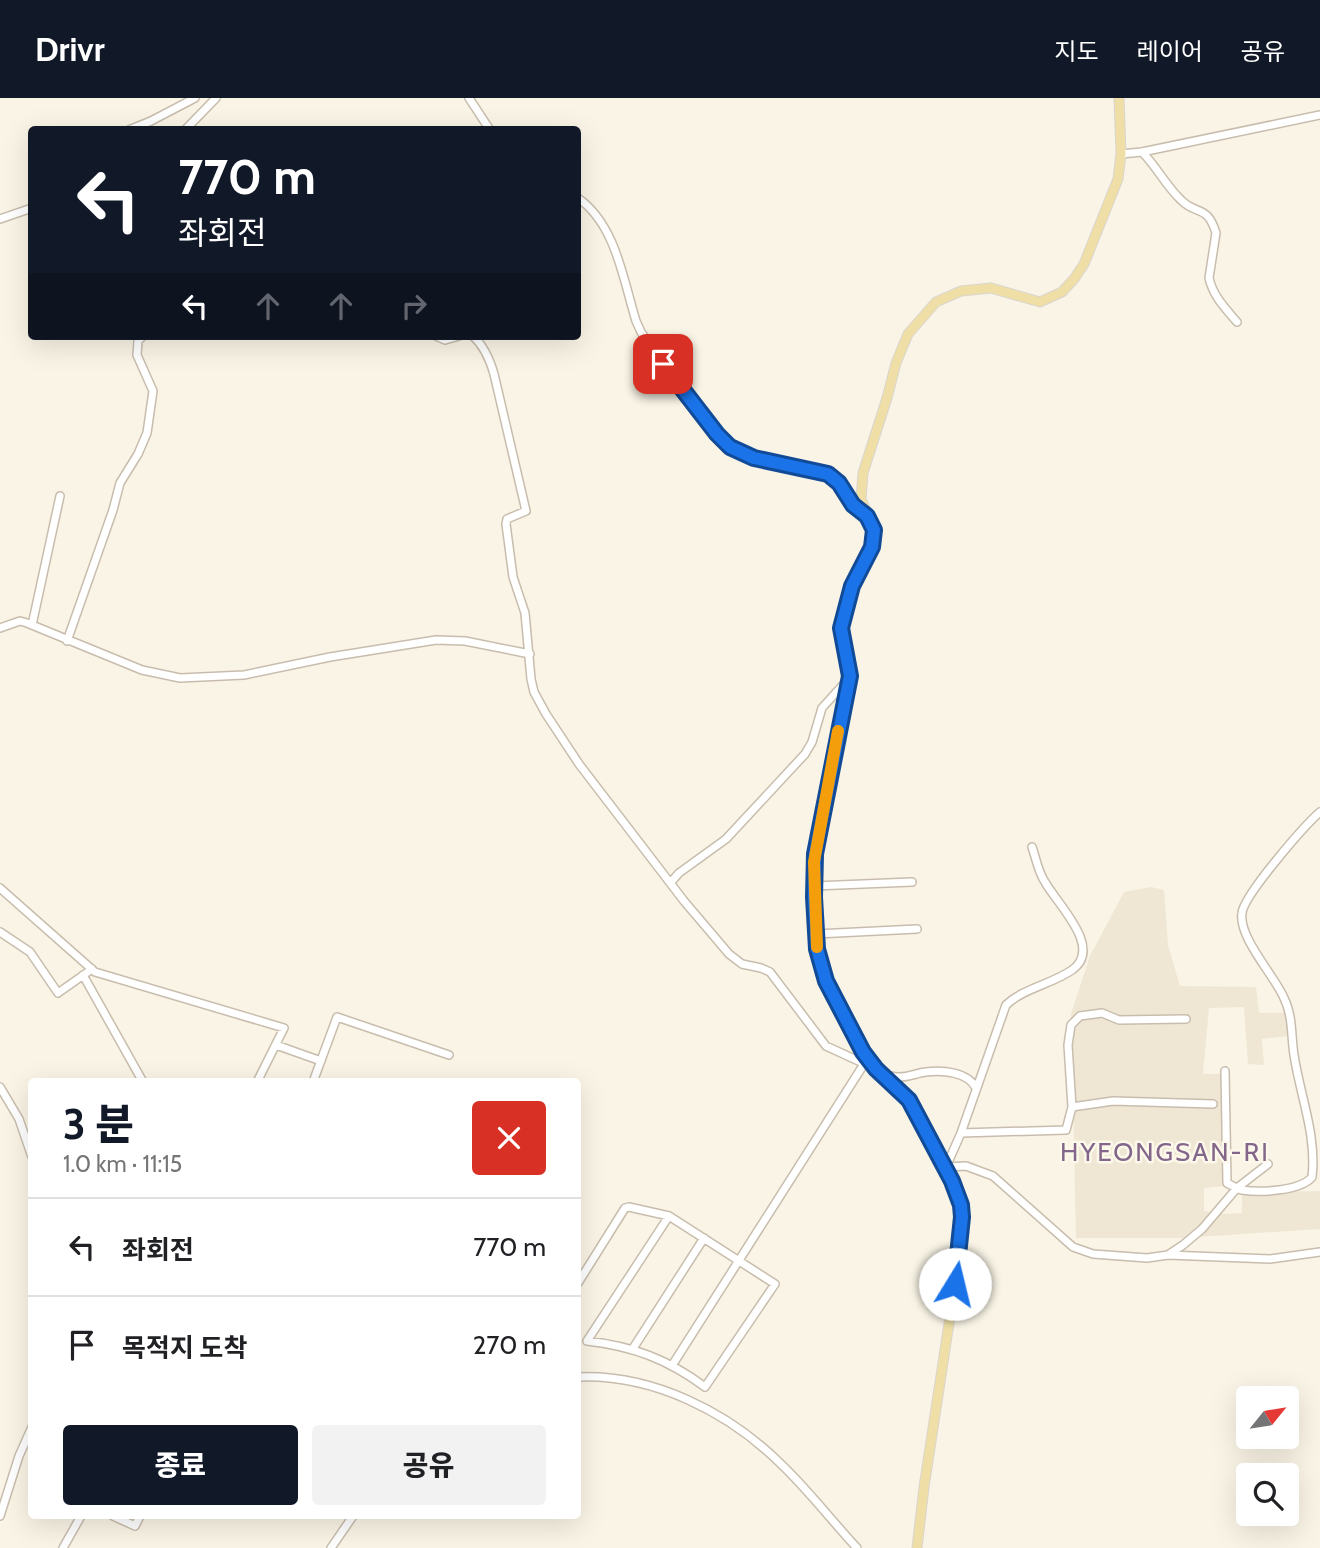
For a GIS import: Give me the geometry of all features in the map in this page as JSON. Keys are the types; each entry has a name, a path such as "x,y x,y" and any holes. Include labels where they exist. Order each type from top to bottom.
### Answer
{"main road":[{"path":"917,1548 961,1239 961,1205 946,1167 909,1100 879,1072 863,1052 826,981 818,959 814,886 818,834 850,676 841,628 852,586 874,541 874,530 861,499 863,473 896,363 908,334 936,302 961,291 991,288 1040,302 1062,292 1084,264 1118,179 1121,154 1119,98"}],"street":[{"path":"139,126 195,98"},
{"path":"189,126 216,98"},
{"path":"469,98 487,126"},
{"path":"1121,154 1320,115"},
{"path":"1142,152 1180,199 1191,207 1206,212 1214,226 1216,233 1209,278 1219,301 1237,322"},
{"path":"581,201 597,218 614,248 641,332 717,434 735,450 747,456 828,474 839,483 853,505 867,516"},
{"path":"0,219 28,211"},
{"path":"67,640 120,483 147,433 153,391 139,362 139,340"},
{"path":"477,340 483,347 494,373 526,511 507,519 506,524 513,577 524,613 534,692 558,734 684,901 736,960 741,964 765,969 776,978 825,1046 879,1072 899,1077 926,1072 962,1075 972,1080 976,1088"},
{"path":"32,625 60,496"},
{"path":"0,628 20,621 142,670 180,678 244,675 330,657 436,640 465,641 530,654"},
{"path":"671,881 733,832 805,754 822,708 850,676"},
{"path":"1225,1070 1227,1183 1237,1188 1270,1190 1304,1185 1312,1177 1312,1156 1288,1007 1241,919 1244,904 1300,832 1320,812"},
{"path":"1032,846 1043,880 1083,939 1082,958 1070,971 1013,998 1006,1005 961,1133 946,1167 966,1166 993,1175 1073,1247 1093,1254 1147,1258 1168,1255 1270,1259 1320,1252"},
{"path":"814,886 912,882"},
{"path":"0,888 98,973 284,1028 259,1078"},
{"path":"816,934 917,929"},
{"path":"0,932 30,952 58,993 92,969"},
{"path":"83,975 142,1078"},
{"path":"961,1133 1066,1130 1072,1107 1068,1045 1071,1026 1080,1016 1102,1013 1119,1020 1186,1019"},
{"path":"315,1078 337,1017 449,1055"},
{"path":"276,1045 321,1061"},
{"path":"673,1364 864,1064"},
{"path":"0,1087 11,1102 28,1145"},
{"path":"1072,1107 1113,1101 1213,1104"},
{"path":"1168,1255 1202,1229 1237,1188 1268,1164"},
{"path":"581,1278 625,1208 669,1216 775,1284 705,1387 673,1364 632,1350 587,1341 669,1216"},
{"path":"632,1350 704,1238"},
{"path":"581,1377 611,1378 649,1384 695,1403 771,1455 857,1548"},
{"path":"0,1516 28,1436"},
{"path":"63,1548 78,1519"},
{"path":"120,1519 135,1526 138,1519"},
{"path":"331,1548 351,1519"}],"shaded area":[{"path":"1151,887 1164,890 1168,945 1180,986 1256,987 1259,1013 1286,1013 1288,1036 1262,1039 1264,1065 1248,1064 1244,1007 1209,1008 1203,1074 1221,1074 1225,1186 1204,1188 1204,1211 1242,1213 1242,1193 1320,1191 1320,1229 1181,1238 1076,1238 1071,1014 1090,956 1124,892"}],"slow traffic":[{"path":"817,947 814,862 838,731"}],"district":[{"name":"HYEONGSAN-RI","path":"1165,1152"}],"route":[{"path":"663,364 730,447 754,458 832,476 853,505 867,516 874,530 872,547 852,586 841,628 850,676 815,854 814,897 818,959 839,1008 863,1052 876,1069 914,1106 952,1181 961,1205 962,1217 955,1284"}]}
